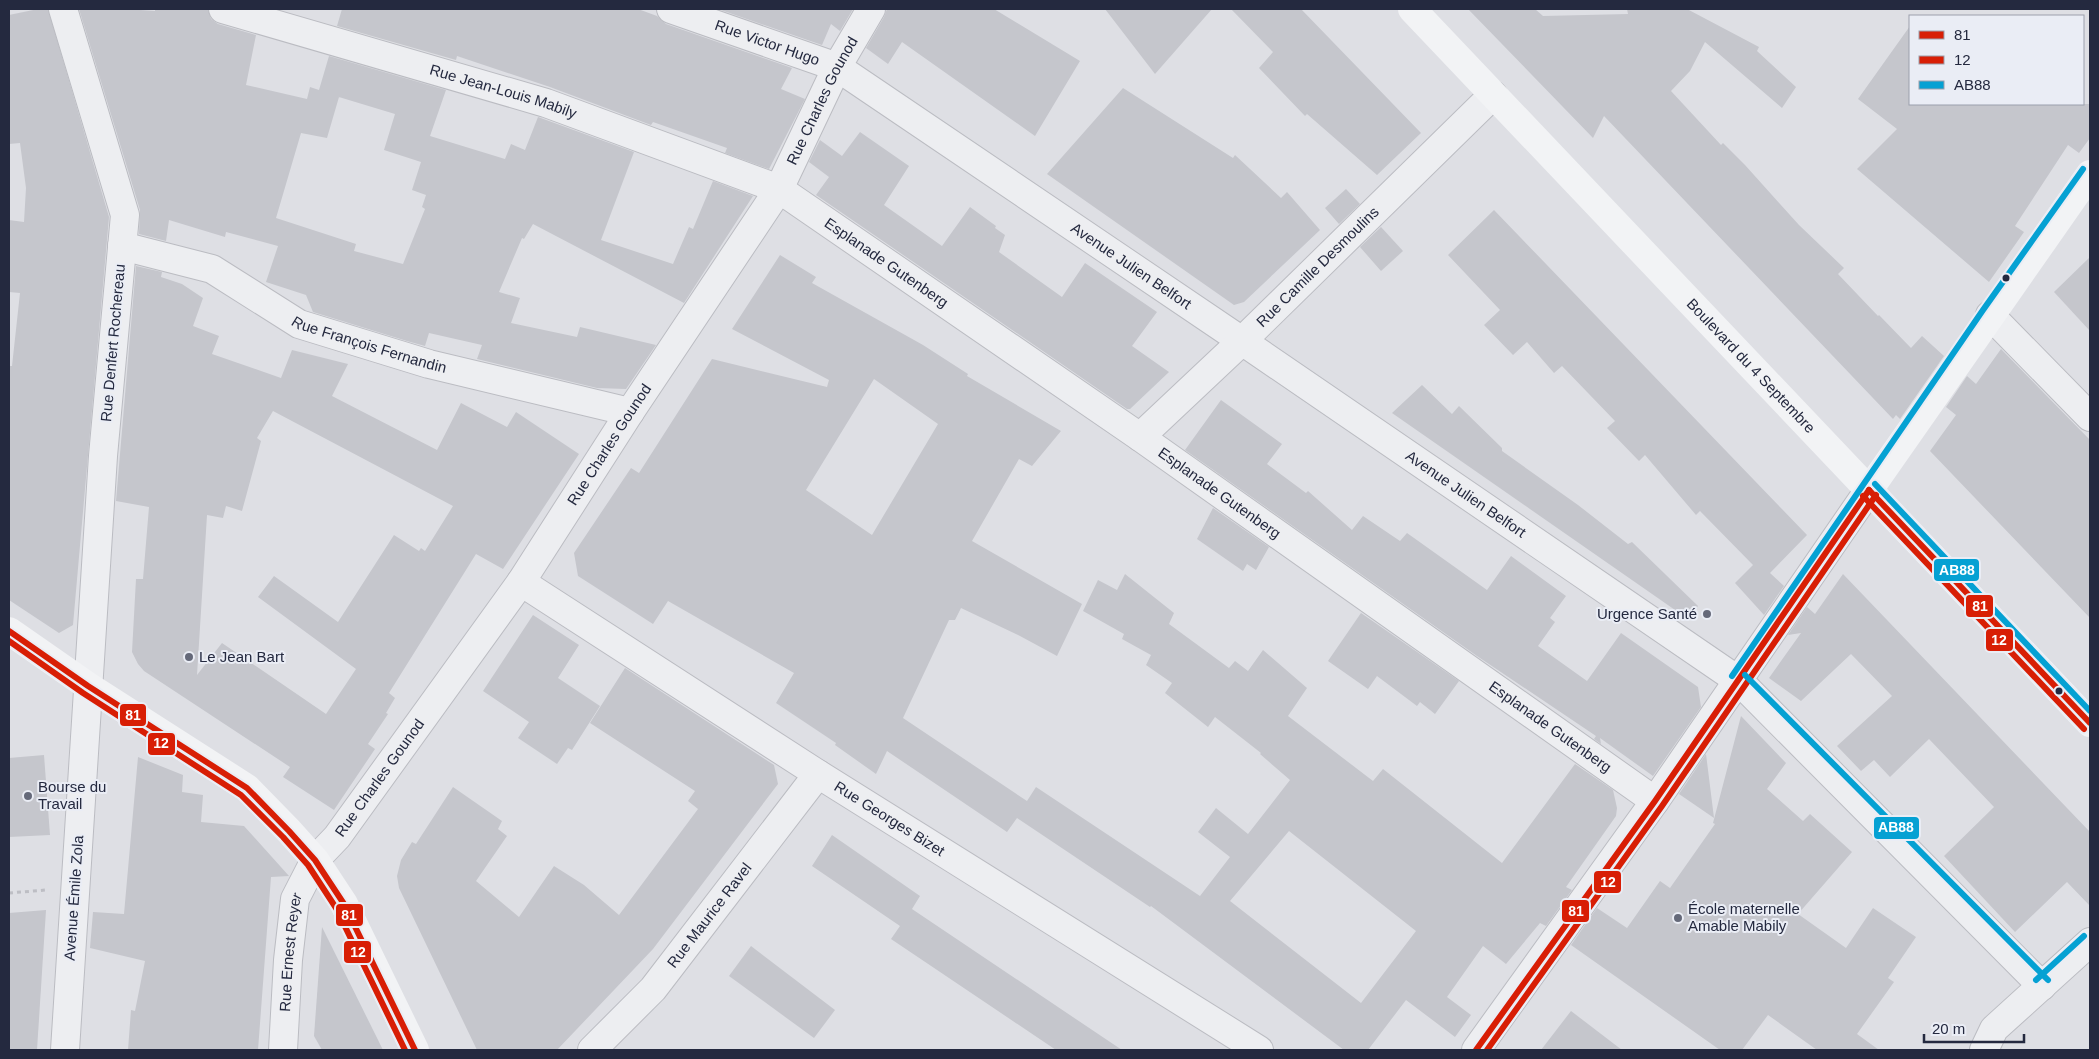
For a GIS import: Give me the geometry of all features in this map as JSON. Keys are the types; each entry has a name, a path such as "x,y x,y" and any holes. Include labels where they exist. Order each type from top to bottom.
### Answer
{"street":[{"name":"Rue Denfert Rochereau","path":"63,9 125,214 103,456 88,686"},
{"name":"Rue Jean-Louis Mabily","path":"223,9 546,103 780,189"},
{"name":"Rue Victor Hugo","path":"671,9 837,67"},
{"name":"Rue Charles Gounod","path":"315,860 337,837 521,582 630,412 780,189 837,67 871,9"},
{"name":"Boulevard du 4 Septembre","path":"1412,9 2090,722"},
{"name":"Avenue Julien Belfort","path":"837,67 1739,681 2042,986"},
{"name":"Rue Camille Desmoulins","path":"1140,437 1242,341 1493,94"},
{"path":"1476,1050 1656,801 1990,314 2090,174"},
{"name":"Esplanade Gutenberg","path":"780,189 1140,437 1656,801"},
{"name":"Rue François Fernandin","path":"122,246 212,270 299,324 429,364 630,412"},
{"path":"1990,314 2090,417"},
{"name":"Rue Georges Bizet","path":"521,582 818,774 1259,1050"},
{"path":"9,631 88,686 247,788 315,860 344,904 414,1050"},
{"name":"Avenue Émile Zola","path":"65,1050 88,686"},
{"name":"Rue Maurice Ravel","path":"592,1050 653,989 818,774"},
{"name":"Rue Ernest Reyer","path":"283,1050 288,960 295,899 315,860"},
{"path":"1984,1050 1994,1029 2090,942"}],"building":[{"path":"38,9 48,9 109,217 73,625 59,633 9,600 9,366 12,366 20,293 9,292 9,220 24,222 26,188 20,143 9,144 9,15"},
{"path":"79,9 155,11 155,9 208,9 211,19 218,24 256,35 246,85 307,99 310,87 319,90 329,56 446,90 430,136 505,159 511,144 525,150 538,117 634,152 601,240 673,264 689,227 693,229 713,181 753,196 684,303 533,224 524,239 522,238 499,292 520,298 511,323 577,337 580,327 656,345 626,389 597,388 477,359 482,345 429,333 425,346 313,312 306,295 266,282 278,246 226,232 225,237 169,220 166,241 139,234 140,210","holes":["339,97 395,114 384,150 421,162 412,190 426,195 422,207 425,209 403,264 354,251 356,244 276,218 301,133 327,138"]},
{"path":"342,9 638,9 657,16 666,24 792,68 781,89 805,99 769,169 725,153 727,148 653,122 651,125 550,87 457,56 456,60 337,26"},
{"path":"718,9 853,9 840,31 831,24 822,45"},
{"path":"887,9 994,9 1080,61 1035,136 902,42 888,64 866,48"},
{"path":"1105,9 1212,9 1155,74"},
{"path":"1231,9 1301,9 1421,133 1377,175 1307,114 1305,116 1259,68 1273,52"},
{"path":"1468,9 1535,9 1543,16 1628,14 1627,9 1687,9 1759,47 1757,51 1796,87 1782,108 1705,42 1690,71 1671,91 1721,145 1723,143 1745,165 1799,225 1844,268 1838,274 1878,316 1911,348 1922,336 1944,356 1900,419 1896,415 1893,419 1604,116 1593,138"},
{"path":"1909,27 1909,105 2090,104 2090,138 2079,153 2068,145 2015,226 2024,232 1989,282 1857,169 1897,129 1858,99"},
{"path":"1123,88 1233,158 1235,155 1281,198 1287,192 1320,230 1244,302 1234,305 1047,174"},
{"path":"860,132 909,166 884,205 942,246 970,207 1005,235 999,252 1062,297 1085,263 1157,312 1132,346 1169,372 1130,409 1127,409 816,195 829,177 809,162 820,140 842,156"},
{"path":"1346,189 1360,204 1339,224 1325,208"},
{"path":"1494,210 1807,535 1770,573 1784,586 1764,615 1735,583 1753,565 1700,511 1696,515 1645,455 1639,461 1607,428 1615,421 1562,366 1554,373 1527,342 1513,355 1484,325 1500,310 1448,255"},
{"path":"1381,227 1403,251 1381,271 1360,247"},
{"path":"780,255 816,277 812,283 923,345 968,374 967,376 1061,431 1032,466 1019,459 972,541 1082,604 1057,656 961,608 955,620 949,620 903,718 1027,801 1036,787 1200,896 1230,857 1198,832 1216,808 1248,834 1290,780 1261,753 1215,717 1208,727 1165,693 1172,683 1146,665 1151,655 1122,639 1124,634 1083,611 1098,580 1117,590 1125,574 1174,613 1169,624 1229,668 1235,661 1248,671 1263,650 1307,688 1288,716 1373,781 1383,769 1502,863 1575,764 1613,790 1617,808 1616,816 1566,887 1572,890 1546,926 1540,923 1506,964 1483,946 1447,997 1471,1015 1455,1037 1406,1000 1368,1050 1344,1050 1151,906 1017,818 1007,832 887,751 876,774 835,745 836,743 776,703 794,673 668,601 653,624 578,576 574,553 631,468 639,473 712,359 827,387 829,380 732,329","holes":["874,379 938,424 872,535 806,490","1289,831 1416,931 1361,1003 1230,901"]},
{"path":"2090,257 2090,331 2054,292"},
{"path":"136,266 162,272 161,277 182,284 203,298 193,326 219,336 212,354 281,378 292,350 348,364 332,396 437,450 461,403 507,427 516,412 579,454 503,569 476,554 389,693 395,698 386,713 388,714 368,744 375,749 334,810 283,777 290,767 144,671 138,664 132,652 136,579 143,579 149,507 116,501","holes":["273,411 453,506 425,551 421,548 419,551 394,535 338,622 274,576 258,597 356,669 326,714 222,643 197,675 207,515 223,518 226,506 242,511 261,441 257,438"]},
{"path":"2001,349 2090,440 2090,618 1930,451 1956,415 1946,407 1967,376 1976,384"},
{"path":"1422,385 1452,414 1459,406 1502,448 1502,451 1578,505 1628,544 1632,542 1698,606 1688,619 1392,413"},
{"path":"1221,400 1282,444 1267,464 1306,493 1308,491 1352,530 1363,516 1400,541 1407,533 1487,590 1511,556 1566,596 1550,618 1555,622 1538,646 1587,681 1621,633 1698,687 1701,707 1653,776 1600,738 1601,744 1594,739 1596,736 1477,656 1185,450"},
{"path":"1213,508 1269,547 1256,570 1247,564 1243,571 1197,539"},
{"path":"1843,574 2090,832 2090,906 2067,882 2015,932 1944,856 1994,807 1929,739 1890,777 1874,760 1861,771 1837,746 1892,696 1851,654 1801,701 1769,678 1801,633 1788,635 1807,607 1815,614"},
{"path":"1361,613 1459,681 1435,714 1420,702 1417,706 1377,676 1368,689 1328,661"},
{"path":"533,615 579,645 558,678 600,706 572,750 568,748 557,764 518,738 529,722 483,691"},
{"path":"625,668 774,765 778,784 653,949 557,1050 477,1050 399,888 397,876 401,860 412,842 416,844 453,787 502,821 498,829 507,836 476,881 519,917 554,866 584,885 619,915 698,809 688,801 695,791 590,723"},
{"path":"1741,716 1786,763 1767,789 1803,821 1810,814 1852,852 1798,914 1846,948 1873,908 1916,937 1888,978 1894,982 1857,1034 1879,1050 1817,1050 1768,1015 1742,1050 1720,1050 1571,945 1597,908 1627,928 1660,881 1670,888 1715,824 1713,823"},
{"path":"1706,754 1714,818 1679,794"},
{"name":"Bourse du Travail","path":"44,755 50,835 9,837 9,758"},
{"path":"138,757 183,775 182,792 203,795 201,822 244,826 289,876 271,877 258,1050 128,1050 131,1010 135,1011 145,961 90,948 93,912 124,914"},
{"path":"832,835 920,896 912,909 1122,1050 1056,1050 891,939 900,926 812,866"},
{"path":"46,910 37,1050 9,1050 9,913"},
{"path":"322,927 383,1050 322,1050 314,1036"},
{"path":"751,946 835,1010 814,1038 729,976"},
{"path":"1571,1011 1622,1050 1541,1050"}],"transit line":[{"name":"AB88","path":"1732,676 1983,310 2083,169"},
{"name":"AB88","path":"1875,484 2090,711"},
{"name":"81","path":"1869,490 2090,723"},
{"name":"81","path":"1476,1050 1655,801 1869,490"},
{"name":"12","path":"1487,1050 1662,806 1876,495"},
{"name":"12","path":"1863,496 2084,729"},
{"name":"81","path":"9,631 88,686 247,788 289,831 315,860 344,904 415,1050"},
{"name":"12","path":"9,641 83,693 241,795 283,837 308,865 336,908 405,1050"},
{"name":"AB88","path":"1745,675 2048,980"},
{"name":"AB88","path":"2036,980 2084,936"}],"place":[{"name":"Urgence Santé","path":"1707,614"},
{"name":"Le Jean Bart","path":"189,657"},
{"name":"Bourse du Travail","path":"28,796"},
{"name":"École maternelle Amable Mabily","path":"1678,918"}]}
